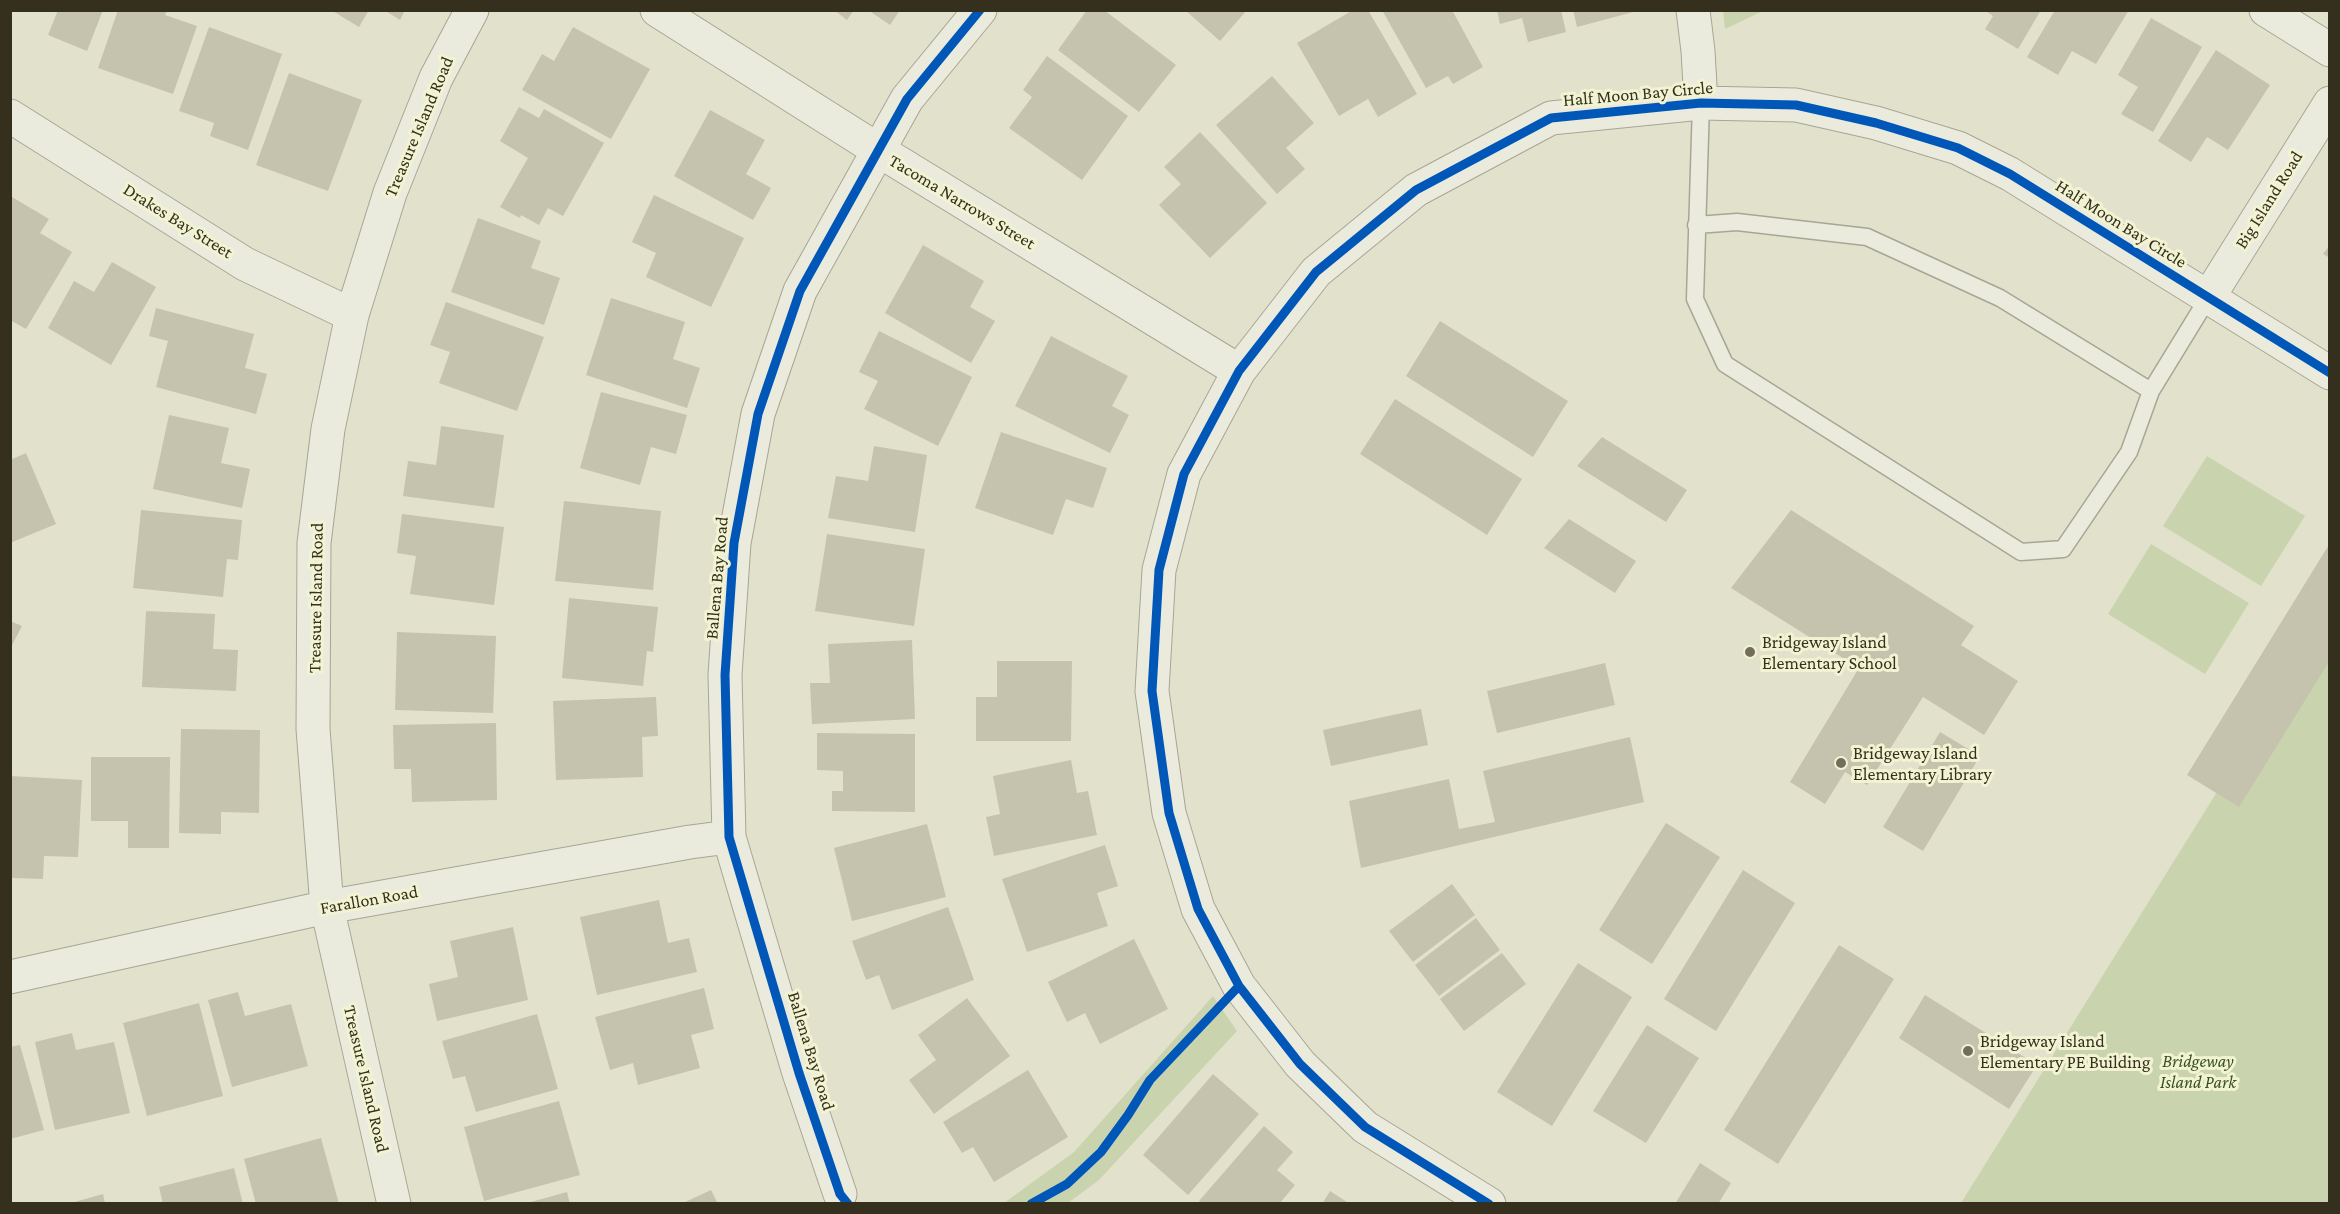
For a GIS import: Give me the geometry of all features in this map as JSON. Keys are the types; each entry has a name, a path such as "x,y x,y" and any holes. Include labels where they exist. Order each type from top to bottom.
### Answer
{"street":[{"name":"Treasure Island Road","path":"394,1203 327,907 313,729 314,543 328,429 352,315 390,193 436,78 472,10"},
{"name":"Tacoma Narrows Street","path":"657,10 878,150 1239,371"},
{"name":"Ballena Bay Road","path":"840,1194 799,1073 729,837 725,675 734,543 758,414 800,291 907,99 980,10"},
{"path":"1693,10 1701,102"},
{"path":"2266,10 2330,50"},
{"name":"Half Moon Bay Circle","path":"1489,1203 1365,1127 1300,1064 1239,986 1198,909 1169,813 1152,692 1159,570 1184,474 1239,371 1316,272 1416,190 1551,118 1701,102 1796,105 1876,123 1958,148 2010,174 2330,373"},
{"name":"Big Island Road","path":"2208,298 2330,103"},
{"name":"Drakes Bay Street","path":"10,116 245,264 352,315"},
{"name":"Farallon Road","path":"10,977 327,907 729,837"}],"lane":[{"path":"1701,102 1695,299 1725,364 2021,552 2063,549 2129,452 2151,391 2208,298"},
{"path":"1696,225 1737,222 1867,237 2001,298 2151,391"}],"green space":[{"path":"1723,10 1763,10 1763,11 1725,29"},
{"path":"2207,456 2305,516 2261,586 2163,526"},
{"path":"2151,544 2249,603 2205,674 2108,614"},
{"name":"Bridgeway Island Park","path":"2329,612 2329,1203 1961,1203"},
{"path":"1213,996 1237,1031 1099,1180 1068,1203 1004,1203 1074,1152"}],"building":[{"path":"58,10 103,10 87,51 48,35"},
{"path":"118,10 167,10 165,15 197,26 173,94 98,68"},
{"path":"331,10 369,10 359,27"},
{"path":"384,10 405,10 400,20"},
{"path":"834,10 854,10 847,20"},
{"path":"868,10 900,10 890,25"},
{"path":"1087,10 1104,10 1176,65 1139,112 1058,50"},
{"path":"1185,10 1247,10 1220,41"},
{"path":"1353,10 1368,10 1417,94 1378,117 1368,99 1339,116 1297,43"},
{"path":"1382,10 1452,10 1483,67 1453,84 1448,76 1426,88"},
{"path":"1497,10 1561,10 1566,32 1528,42 1522,18 1500,24"},
{"path":"1573,10 1637,10 1637,11 1577,27"},
{"path":"1984,10 2041,10 2018,49 1985,29 1993,16"},
{"path":"2055,10 2129,10 2096,64 2072,51 2058,75 2027,57"},
{"path":"2151,18 2202,47 2153,132 2121,114 2138,87 2118,75"},
{"path":"209,27 282,54 248,150 210,136 214,123 179,111"},
{"path":"573,27 650,69 611,139 522,90 542,54 554,61"},
{"path":"2216,50 2270,85 2228,150 2207,137 2191,162 2158,141"},
{"path":"1047,56 1128,116 1082,180 1009,128 1032,97 1023,90"},
{"path":"289,73 362,100 328,191 256,165"},
{"path":"1272,76 1314,123 1286,148 1305,169 1277,194 1216,125"},
{"path":"519,107 539,118 544,109 604,143 563,216 548,208 539,225 500,207 528,158 500,141"},
{"path":"710,110 765,140 746,174 771,188 753,220 674,176"},
{"path":"1200,132 1267,203 1210,258 1159,205 1181,184 1164,167"},
{"path":"654,195 744,238 711,307 646,277 656,253 632,242"},
{"path":"12,197 49,219 40,233 72,252 26,329 10,320"},
{"path":"478,218 541,241 531,268 560,278 544,325 451,292"},
{"path":"923,245 984,281 970,307 995,321 971,363 885,313"},
{"path":"2330,245 2330,258 2323,254"},
{"path":"112,262 156,287 111,365 48,328 74,281 94,292"},
{"path":"611,298 685,322 673,359 700,368 687,408 586,375"},
{"path":"446,302 544,337 517,411 439,383 450,352 430,345"},
{"path":"156,308 254,334 245,368 267,374 256,414 156,387 168,341 149,336"},
{"path":"1440,321 1568,401 1533,457 1406,376"},
{"path":"879,331 972,377 938,446 864,409 878,381 859,372"},
{"path":"1051,336 1128,376 1112,406 1129,415 1110,453 1015,406"},
{"path":"601,392 687,415 676,454 651,447 640,485 580,468"},
{"path":"1395,399 1522,479 1487,535 1360,454"},
{"path":"169,415 229,428 221,463 250,469 242,508 153,489"},
{"path":"441,426 504,435 494,508 403,496 408,461 436,465"},
{"path":"1001,432 1107,468 1093,508 1066,499 1053,535 975,508"},
{"path":"1602,437 1687,490 1666,522 1577,466"},
{"path":"874,446 927,455 915,532 828,518 836,476 868,481"},
{"path":"26,453 56,524 10,543 10,460"},
{"path":"564,501 661,511 653,590 555,581"},
{"path":"141,510 242,520 238,560 227,559 223,597 133,588"},
{"path":"1791,510 1974,626 1961,645 2018,681 1984,735 1923,697 1867,785 1845,772 1825,804 1790,782 1859,668 1731,588"},
{"path":"402,514 504,527 494,605 410,594 416,556 397,553"},
{"path":"1569,519 1636,561 1615,593 1544,548"},
{"path":"827,534 925,549 914,626 815,611"},
{"path":"2330,543 2330,660 2239,807 2187,775"},
{"path":"569,598 658,607 653,652 647,651 643,686 562,678"},
{"path":"146,611 215,614 213,649 238,650 236,691 142,687"},
{"path":"10,621 22,626 10,649"},
{"path":"397,632 496,636 493,713 395,710"},
{"path":"912,640 915,719 812,724 810,683 830,683 828,644"},
{"path":"997,661 1072,661 1071,741 976,741 976,697 997,697"},
{"path":"1605,663 1615,705 1497,733 1487,691"},
{"path":"656,697 658,736 642,737 643,777 556,780 553,701"},
{"path":"1421,709 1428,745 1331,766 1323,730"},
{"path":"496,723 497,800 412,802 411,769 394,769 393,725"},
{"path":"181,729 260,730 259,813 221,812 221,834 179,833"},
{"path":"1940,732 1980,756 1923,851 1883,827"},
{"path":"817,733 915,734 915,812 832,811 832,791 843,791 843,771 817,770"},
{"path":"1630,737 1644,802 1361,868 1349,801 1449,779 1459,829 1495,822 1483,771"},
{"path":"91,757 170,757 169,848 128,848 128,821 91,821"},
{"path":"1071,760 1077,793 1088,791 1097,835 994,856 986,817 1000,814 993,776"},
{"path":"10,776 82,780 78,857 44,856 43,879 10,878"},
{"path":"1666,823 1720,857 1652,964 1599,930"},
{"path":"927,824 946,897 852,921 834,848"},
{"path":"1105,845 1118,886 1097,893 1108,926 1027,952 1002,879"},
{"path":"1743,870 1795,903 1716,1031 1664,999"},
{"path":"1452,884 1475,915 1413,962 1389,931"},
{"path":"659,900 668,943 689,938 697,972 597,995 580,917"},
{"path":"948,907 974,980 892,1010 879,975 866,980 852,941"},
{"path":"1476,918 1500,950 1439,996 1415,965"},
{"path":"513,927 528,1000 437,1021 429,984 458,977 450,941"},
{"path":"1134,939 1168,1009 1100,1044 1085,1013 1067,1022 1048,982"},
{"path":"1839,945 1894,979 1778,1164 1724,1130"},
{"path":"1502,953 1526,984 1464,1031 1440,999"},
{"path":"1578,963 1632,997 1552,1126 1497,1092"},
{"path":"704,988 714,1029 691,1035 700,1068 638,1085 633,1063 610,1070 595,1017"},
{"path":"238,992 245,1016 291,1004 308,1066 232,1087 208,1000"},
{"name":"Bridgeway Island Elementary PE Building","path":"1925,995 2037,1065 2009,1109 1899,1038"},
{"path":"967,998 1010,1056 934,1114 909,1080 936,1060 918,1035"},
{"path":"199,1003 223,1096 147,1116 123,1023"},
{"path":"537,1014 558,1089 476,1112 465,1076 453,1079 442,1041"},
{"path":"1647,1025 1699,1058 1646,1143 1593,1111"},
{"path":"72,1033 76,1050 114,1042 130,1113 55,1130 35,1042"},
{"path":"20,1045 44,1130 10,1139 10,1047"},
{"path":"1028,1070 1068,1137 994,1182 973,1147 962,1153 943,1122"},
{"path":"1213,1074 1259,1114 1188,1195 1143,1155"},
{"path":"559,1101 580,1175 484,1201 464,1127"},
{"path":"1264,1126 1293,1152 1277,1170 1295,1185 1279,1204 1202,1204 1199,1201"},
{"path":"321,1138 339,1204 256,1204 244,1159"},
{"path":"1700,1163 1731,1183 1718,1204 1675,1204"},
{"path":"234,1168 243,1204 163,1204 159,1187"},
{"path":"711,1190 718,1204 681,1204"},
{"path":"1330,1191 1350,1204 1322,1204"},
{"path":"567,1192 570,1204 527,1204 527,1203"},
{"path":"103,1194 105,1204 71,1204 71,1203"}],"cycle path":[{"path":"848,1204 840,1194 799,1073 729,837 725,675 734,543 758,414 800,291 907,99 980,10"},
{"path":"1489,1204 1365,1127 1300,1064 1239,986 1198,909 1169,813 1152,691 1159,570 1184,474 1239,371 1316,272 1416,190 1551,118 1701,103 1796,105 1876,123 1958,148 2010,174 2330,373"},
{"path":"1031,1204 1067,1184 1101,1152 1150,1080 1239,986"}],"place":[{"name":"Bridgeway Island Elementary School","path":"1750,652"},
{"name":"Bridgeway Island Elementary Library","path":"1841,763"},
{"name":"Bridgeway Island Elementary PE Building","path":"1968,1051"}]}
